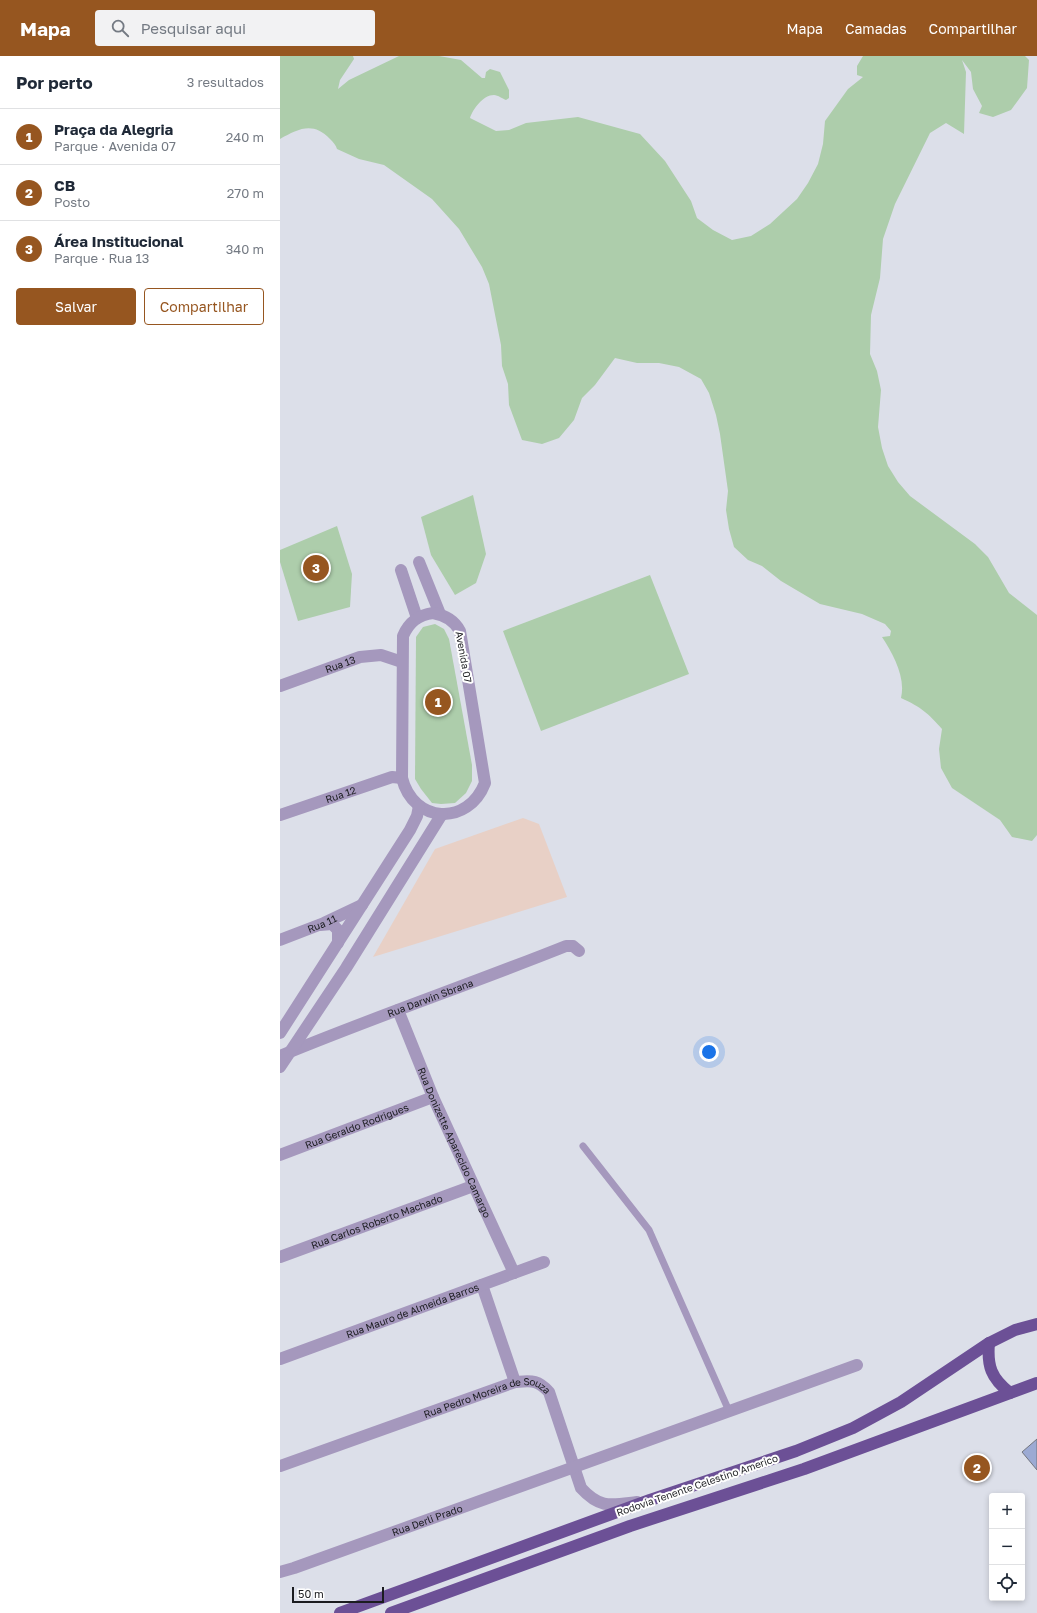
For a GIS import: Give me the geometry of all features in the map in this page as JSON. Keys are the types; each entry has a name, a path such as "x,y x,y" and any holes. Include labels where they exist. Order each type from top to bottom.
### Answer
{"highway":[{"name":"Rodovia Tenente Celestino Americo","path":"340,1613 650,1500 796,1451 853,1428 901,1402 989,1343 1015,1330 1037,1324"},
{"path":"989,1343 988,1357 991,1371 998,1384 1010,1393"},
{"name":"Rodovia Tenente Celestino Americo","path":"391,1613 630,1526 804,1469 1036,1384"}],"street":[{"path":"280,1033 410,830 417,816 419,806 408,793 402,778 403,636 409,624 417,618 426,614 440,614 419,562"},
{"path":"401,570 417,618"},
{"name":"Avenida 07","path":"419,806 426,810 442,814 450,814 466,808 477,798 485,783 460,630 452,620 440,614"},
{"name":"Rua 13","path":"280,686 360,657 381,654 402,662"},
{"name":"Rua 12","path":"280,815 392,777 402,778"},
{"path":"280,1067 284,1054 346,968 442,814"},
{"name":"Rua 11","path":"280,940 319,925 362,905"},
{"path":"319,925 332,924 338,930 338,943"},
{"name":"Rua Darwin Sbrana","path":"284,1054 566,946 573,946 579,951"},
{"name":"Rua Donizette Aparecido Camargo","path":"398,1010 472,1186 514,1273"},
{"name":"Rua Geraldo Rodrigues","path":"280,1155 433,1096"},
{"name":"Rua Carlos Roberto Machado","path":"280,1257 472,1186"},
{"name":"Rua Mauro de Almeida Barros","path":"280,1359 544,1262"},
{"path":"482,1285 515,1382"},
{"name":"Rua Derli Prado","path":"280,1572 857,1365"},
{"name":"Rua Pedro Moreira de Souza","path":"280,1466 515,1382 534,1381 542,1384 549,1392 581,1488 591,1498 600,1504 616,1505 650,1500"}],"lane":[{"path":"583,1146 649,1230 729,1411"}],"shaded area":[{"path":"523,818 539,824 567,897 373,957 435,849"}],"green space":[{"path":"280,56 353,56 354,59 340,80 338,89 349,80 399,56 439,56 461,60 482,78 485,78 486,72 490,69 500,72 509,90 509,98 506,100 494,95 486,97 476,107 470,118 496,131 509,130 526,123 578,117 640,134 665,161 691,201 697,218 713,230 732,240 751,236 770,224 797,199 808,183 818,164 823,144 825,121 848,89 863,77 857,75 857,66 863,56 1025,56 1029,60 1027,88 1011,110 993,117 979,113 982,106 973,89 971,72 962,60 966,72 964,134 946,123 930,133 895,204 883,239 880,278 871,315 870,354 877,371 881,390 878,427 882,448 888,466 898,482 910,496 975,544 988,557 1009,593 1037,615 1037,835 1032,841 1012,837 1000,820 952,788 941,768 939,749 942,729 924,711 901,698 902,682 898,666 882,637 890,636 891,631 885,624 862,614 820,604 781,581 762,566 748,560 734,547 726,510 728,491 720,434 709,393 701,379 679,367 659,363 637,363 615,358 595,385 582,398 574,420 559,438 542,444 522,440 509,405 508,384 502,366 501,345 489,284 482,267 459,229 432,199 384,165 359,159 337,149 324,133 311,128 305,128 280,139"},
{"path":"473,495 486,554 476,583 455,595 431,555 421,517"},
{"path":"337,526 352,574 350,607 298,621 280,562 280,550"},
{"path":"650,575 689,674 541,731 503,631"},
{"path":"435,624 444,629 449,639 472,765 472,781 466,793 455,803 432,803 415,779 416,637 423,627"}],"building":[{"path":"1037,1439 1037,1470 1022,1452"},
{"path":"980,1456 989,1470 975,1481 965,1467"}],"place":[{"name":"Área Institucional","path":"316,568"},
{"name":"Praça da Alegria","path":"438,702"},
{"name":"CB","path":"977,1468"}]}
